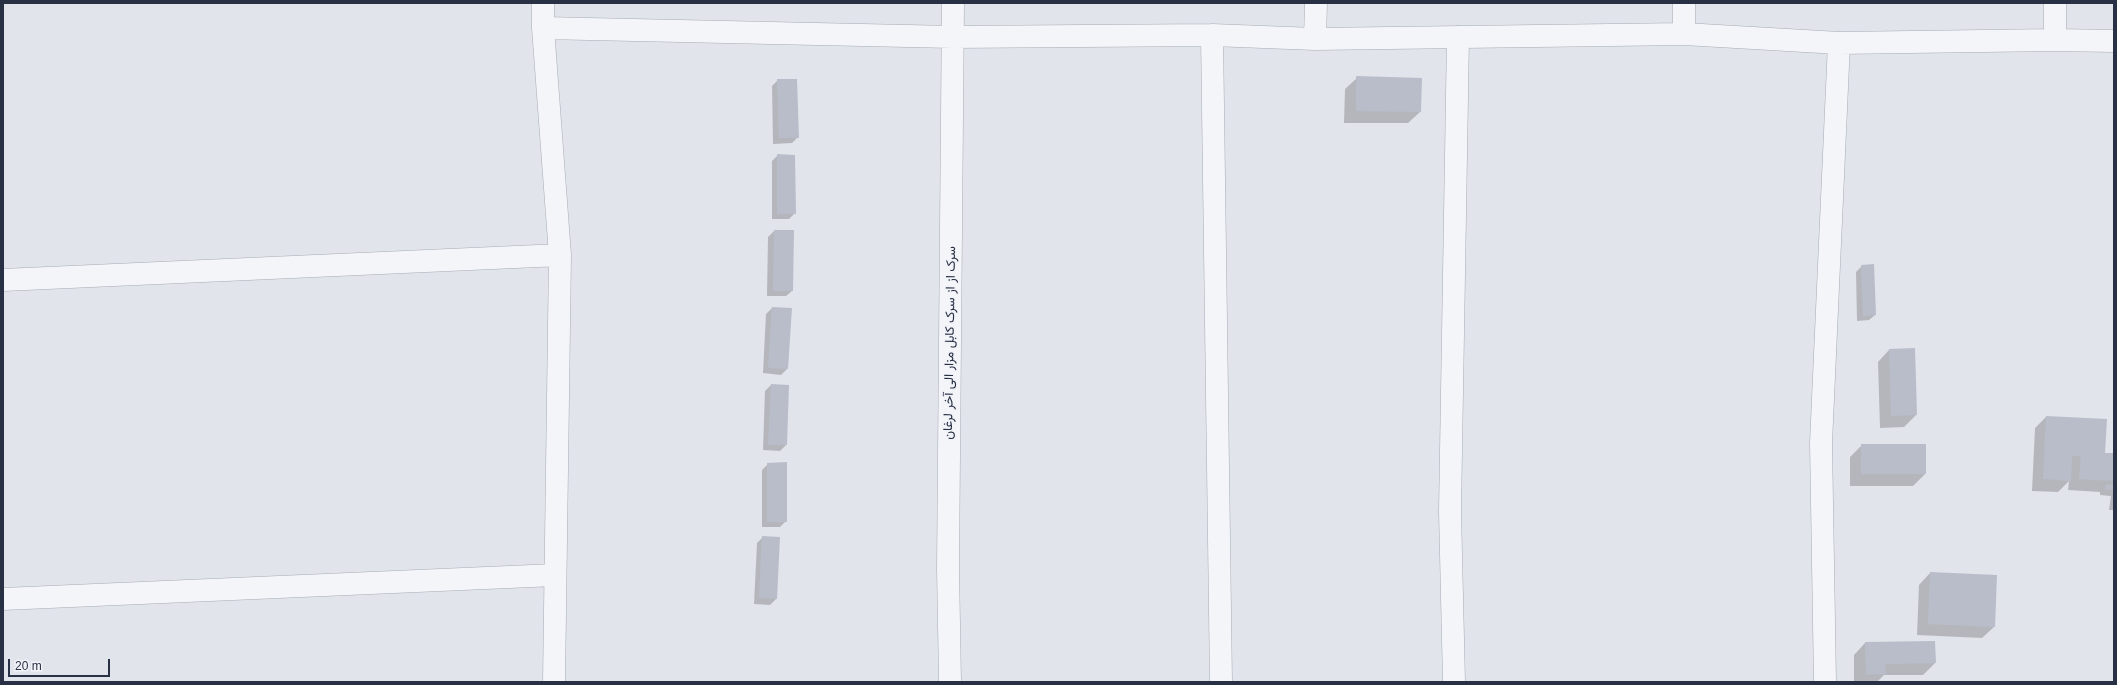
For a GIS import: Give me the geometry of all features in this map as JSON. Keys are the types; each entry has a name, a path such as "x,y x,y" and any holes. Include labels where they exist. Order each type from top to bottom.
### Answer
{"street":[{"path":"543,3 543,28 560,255 554,682"},
{"name":"سرک از از سرک کابل مزار الی آخر لرغان","path":"950,682 948,568 953,3"},
{"path":"1315,39 1316,3"},
{"path":"1684,3 1684,34"},
{"path":"2055,3 2055,40"},
{"path":"543,28 953,37 1212,35 1315,39 1684,34 1839,43 2055,40 2114,41"},
{"path":"1212,35 1221,682"},
{"path":"1454,682 1450,511 1458,37"},
{"path":"1824,682 1820,442 1839,43"},
{"path":"3,280 560,255"},
{"path":"3,599 555,575"}],"building":[{"path":"1356,76 1422,78 1421,112 1356,111"},
{"path":"777,79 797,79 799,138 779,138"},
{"path":"777,154 795,155 796,214 777,214"},
{"path":"774,230 794,230 793,291 773,291"},
{"path":"1874,264 1876,315 1863,316 1861,265"},
{"path":"772,307 792,308 788,369 768,368"},
{"path":"1915,348 1917,415 1891,416 1889,349"},
{"path":"771,384 789,385 787,445 768,445"},
{"path":"2046,416 2107,419 2105,453 2114,453 2114,481 2079,479 2081,456 2072,456 2071,481 2043,479"},
{"path":"1861,444 1926,444 1926,474 1861,474"},
{"path":"787,462 787,522 767,522 767,463"},
{"path":"2106,484 2114,485 2114,490 2105,489"},
{"path":"762,536 780,537 777,599 759,598"},
{"path":"1930,572 1997,575 1995,627 1928,624"},
{"path":"1935,641 1936,663 1885,664 1886,674 1866,675 1865,642"}]}
